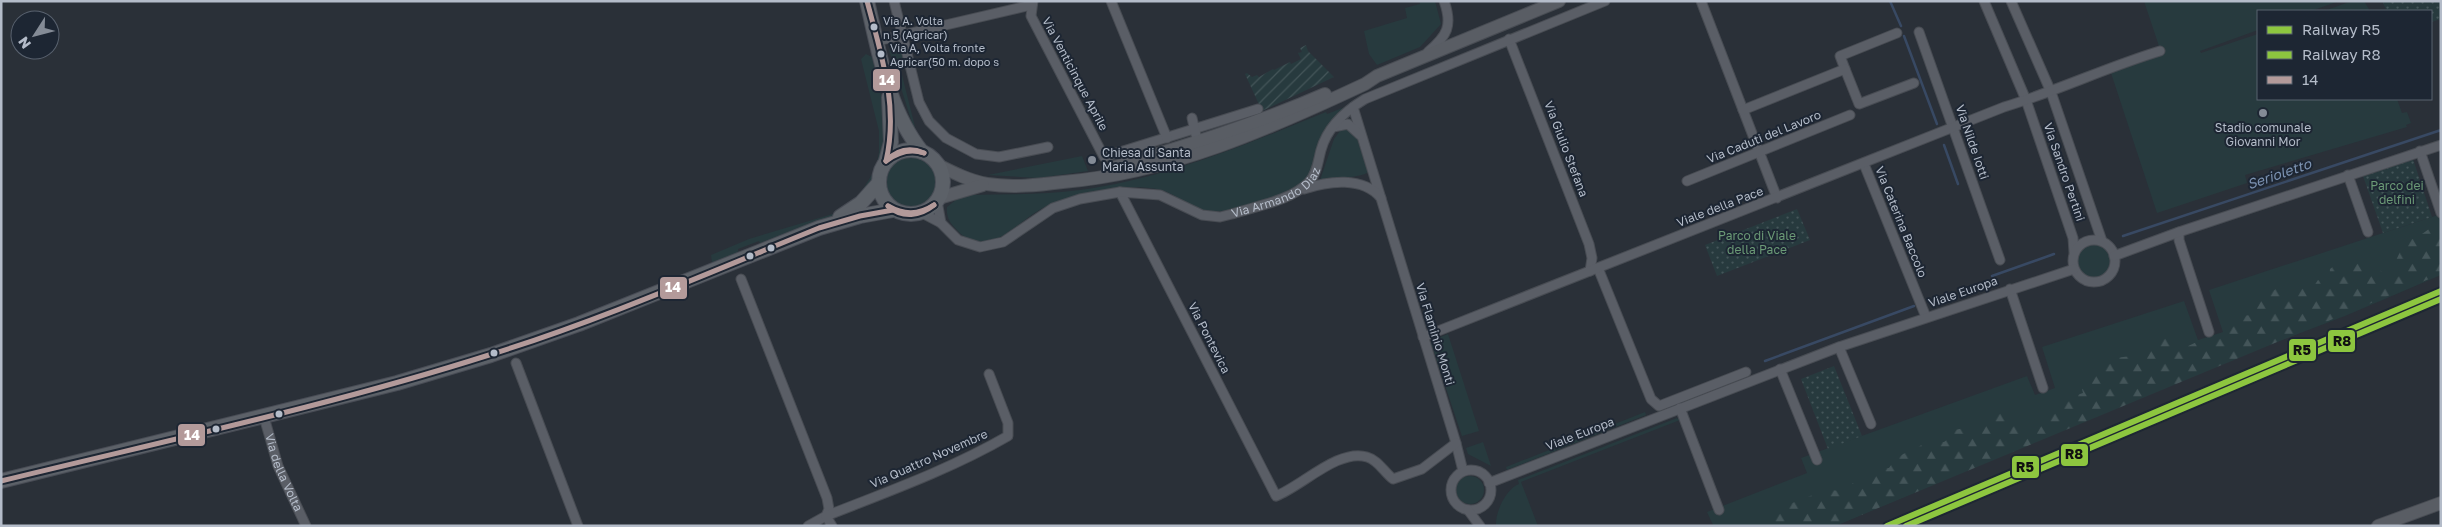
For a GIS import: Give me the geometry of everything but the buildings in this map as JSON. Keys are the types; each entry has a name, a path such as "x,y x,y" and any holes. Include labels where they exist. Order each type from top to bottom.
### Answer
{"main road":[{"path":"867,1 888,84 906,128 922,152"},
{"path":"819,228 860,216 893,210 909,215 922,213 938,199 963,189 988,184 1065,182 1116,176 1182,158 1281,123 1365,84 1377,76 1559,1"},
{"path":"1065,182 1125,164 1196,136 1276,115 1364,77 1377,76"},
{"path":"888,84 891,132 886,161 880,172 878,184 882,198 893,210"},
{"path":"1182,158 1196,136"},
{"path":"886,161 903,151 922,152 931,157 938,165 962,177 988,184"},
{"path":"938,165 943,181 938,199"},
{"path":"819,228 861,203 878,184"},
{"name":"Via della Volta","path":"1,479 264,417 397,383 539,339 819,228"},
{"path":"2378,526 2441,503"}],"street":[{"path":"894,1 919,102 929,121 946,138 976,154 999,158 1048,147"},
{"path":"1111,1 1167,138"},
{"path":"1419,58 1438,44 1447,32 1450,22 1444,1"},
{"name":"Via Armando Diaz","path":"922,213 941,224 954,237 964,243 975,246 992,246 1003,242 1053,208 1080,200 1120,192 1160,195 1196,213 1215,217 1240,211 1301,190 1315,174 1323,143 1333,127 1353,107 1372,96 1605,1"},
{"name":"Via Caduti del Lavoro","path":"1701,1 1777,198"},
{"name":"Via Sandro Pertini","path":"1984,1 2026,100 2073,238 2074,252"},
{"name":"Via Sandro Pertini","path":"2011,1 2051,92 2102,241"},
{"path":"876,42 1032,3"},
{"name":"Via Venticinque Aprile","path":"1032,3 1031,16 1104,157 1134,148"},
{"name":"Via Nilde Iotti","path":"1919,32 2000,260"},
{"path":"1897,33 1840,56 1859,104 1914,83"},
{"name":"Via Giulio Stefana","path":"1509,39 1590,244 1594,269 1651,399 1659,406 1746,372"},
{"path":"2026,100 2051,92 2108,68 2160,51"},
{"path":"1743,110 1845,69"},
{"name":"Viale della Pace","path":"1422,337 2026,100"},
{"name":"Via Flaminio Monti","path":"1353,107 1384,203 1463,472"},
{"path":"1125,164 1134,148 1167,138 1196,136 1258,109"},
{"name":"Via Caduti del Lavoro","path":"1687,181 1850,115"},
{"path":"1192,118 1196,136"},
{"path":"1333,127 1348,124 1363,138"},
{"path":"2114,256 2179,232 2441,145"},
{"path":"2420,151 2441,213"},
{"name":"Via Caterina Baccolo","path":"1864,164 1926,317"},
{"path":"1364,185 1373,179 1374,171"},
{"path":"1315,174 1315,180 1320,185"},
{"path":"2348,175 2368,232"},
{"path":"1301,190 1320,185 1351,183 1364,185 1376,193 1384,203"},
{"name":"Via Pontevica","path":"1120,192 1276,496 1290,490 1324,467 1347,457 1367,457 1374,460 1393,479 1422,469 1456,443"},
{"path":"938,199 941,224"},
{"path":"2179,232 2179,240 2209,332"},
{"path":"2091,240 2102,241 2110,247 2114,256 2114,267 2109,276 2099,282 2089,282 2080,278 2074,269 2072,260 2074,252 2081,243 2091,240"},
{"name":"Viale Europa","path":"1489,483 1839,347 2074,269"},
{"path":"741,279 826,498 829,509 826,516 832,526"},
{"name":"Viale Europa","path":"2010,289 2043,388"},
{"path":"1839,347 1871,424"},
{"path":"516,363 578,526"},
{"path":"1780,369 1817,460"},
{"name":"Via Quattro Novembre","path":"808,526 826,516 930,473 1008,436 1008,423 989,374"},
{"path":"1680,408 1719,510"},
{"name":"Via della Volta","path":"264,417 278,466 306,526"},
{"path":"1463,472 1479,472 1489,483 1489,498 1483,506 1481,526 1468,510 1458,505 1451,495 1454,479 1463,472"},
{"path":"1468,510 1483,506"}],"green space":[{"path":"1419,1 1435,1 1441,24 1420,47 1377,65 1369,54 1364,31 1407,18 1405,8 1420,4"},
{"name":"Stadio comunale Giovanni Mor","path":"2144,1 2339,1 2314,10 2257,10 2257,30 2200,51 2201,53 2257,34 2257,100 2397,100 2402,113 2407,112 2411,123 2406,125 2407,127 2245,175 2247,183 2157,213 2111,73 2162,55"},
{"path":"2352,1 2364,1 2369,10 2327,10"},
{"path":"2386,1 2441,1 2441,19 2432,22 2432,10 2386,10 2383,3"},
{"path":"1306,45 1308,51 1334,77 1262,111 1245,74 1247,73 1252,77 1257,75 1259,77 1290,62 1291,64 1301,59 1298,53 1302,52 1300,48"},
{"path":"894,46 901,47 905,57 900,67 917,135 889,50"},
{"path":"866,54 872,57 881,93 886,145 884,155 864,196 841,213 815,226 762,247 759,241 738,249 738,255 716,264 712,262 711,255 749,239 836,213 860,194 876,168 879,152 879,131 861,59"},
{"path":"1345,107 1325,140 1308,177 1276,196 1236,209 1211,212 1196,208 1161,190 1141,187 1121,189 1054,203 1034,213 1002,236 980,243 969,239 950,222 948,217 947,207 957,199 970,195 1066,192 1143,178 1205,159 1326,112 1327,114"},
{"path":"1343,127 1356,135 1368,172 1353,177 1320,180 1334,139"},
{"path":"911,156 921,158 929,164 935,172 937,182 935,192 929,200 921,206 911,208 901,206 893,200 887,192 885,182 887,172 893,164 901,158"},
{"path":"1082,156 1088,171 1038,178 988,175"},
{"name":"Parco dei delfini","path":"2413,159 2432,217 2383,233 2363,176"},
{"name":"Parco di Viale della Pace","path":"1797,209 1810,240 1717,276 1705,245"},
{"path":"2441,214 2441,275 2345,316 2230,360 1835,526 1711,526 1713,525 1707,512 1807,473 1801,458 2027,376 2035,395 2055,388 2042,347 2184,301 2198,340 2223,332 2209,290"},
{"path":"2441,221 2441,274 1835,526 1753,526 1771,519 1777,509 1810,496 1828,490 1844,491 1863,474 1877,468 1889,468 1903,454 1927,441 1944,442 1952,436 1953,431 1983,425 1997,411 2009,418 2012,416 2021,420 2023,425 2028,427 2035,419 2046,419 2066,398 2083,393 2081,385 2088,372 2098,371 2115,358 2140,355 2153,337 2166,333 2175,352 2199,341 2217,338 2222,334 2230,317 2251,315 2260,300 2280,286 2289,291 2302,287 2307,290 2314,286 2318,280 2329,284 2330,269 2339,262 2355,257 2364,264 2371,261 2383,273 2390,273 2408,240 2421,235"},
{"path":"2093,243 2100,244 2106,248 2110,254 2110,268 2106,274 2100,278 2093,279 2086,278 2080,274 2076,268 2075,261 2076,254 2080,248 2086,244"},
{"path":"1448,334 1479,431 1462,436 1431,343 1433,340"},
{"path":"1834,366 1862,436 1828,449 1801,379"},
{"path":"1645,412 1646,415 1507,470 1506,467"},
{"path":"1677,418 1680,420 1521,482 1538,526 1496,526 1499,508 1510,491 1519,484 1518,480"},
{"path":"1483,442 1491,466 1468,454 1466,448"},
{"path":"1470,476 1480,480 1484,490 1480,500 1470,504 1460,500 1456,490 1460,480"}],"waterway":[{"name":"Serioletto","path":"1890,1 1901,26"},
{"name":"Serioletto","path":"1904,36 1937,124"},
{"name":"Serioletto","path":"2123,236 2441,130"},
{"name":"Serioletto","path":"1944,145 1958,184"},
{"name":"Serioletto","path":"1992,276 2054,254"},
{"path":"1765,361 1914,306"}],"rail line":[{"name":"R5","path":"1887,526 2441,291"},
{"name":"R8","path":"1906,526 2441,299"}],"transit line":[{"name":"14","path":"867,1 887,80 890,120 886,161"},
{"name":"14","path":"886,161 899,152 914,150 924,153"},
{"name":"14","path":"886,161 904,152 924,153"},
{"name":"14","path":"888,206 911,213 922,211 934,205"},
{"name":"14","path":"888,206 900,213 917,214 934,205"},
{"name":"14","path":"1,481 307,407 489,355 573,327 819,228 860,216 893,210"}],"place":[{"name":"Via A. Volta n 5 (Agricar)","path":"874,27"},
{"name":"Via A, Volta fronte Agricar(50 m. dopo s","path":"881,54"},
{"name":"Stadio comunale Giovanni Mor","path":"2263,113"},
{"name":"Chiesa di Santa Maria Assunta","path":"1092,160"}]}
